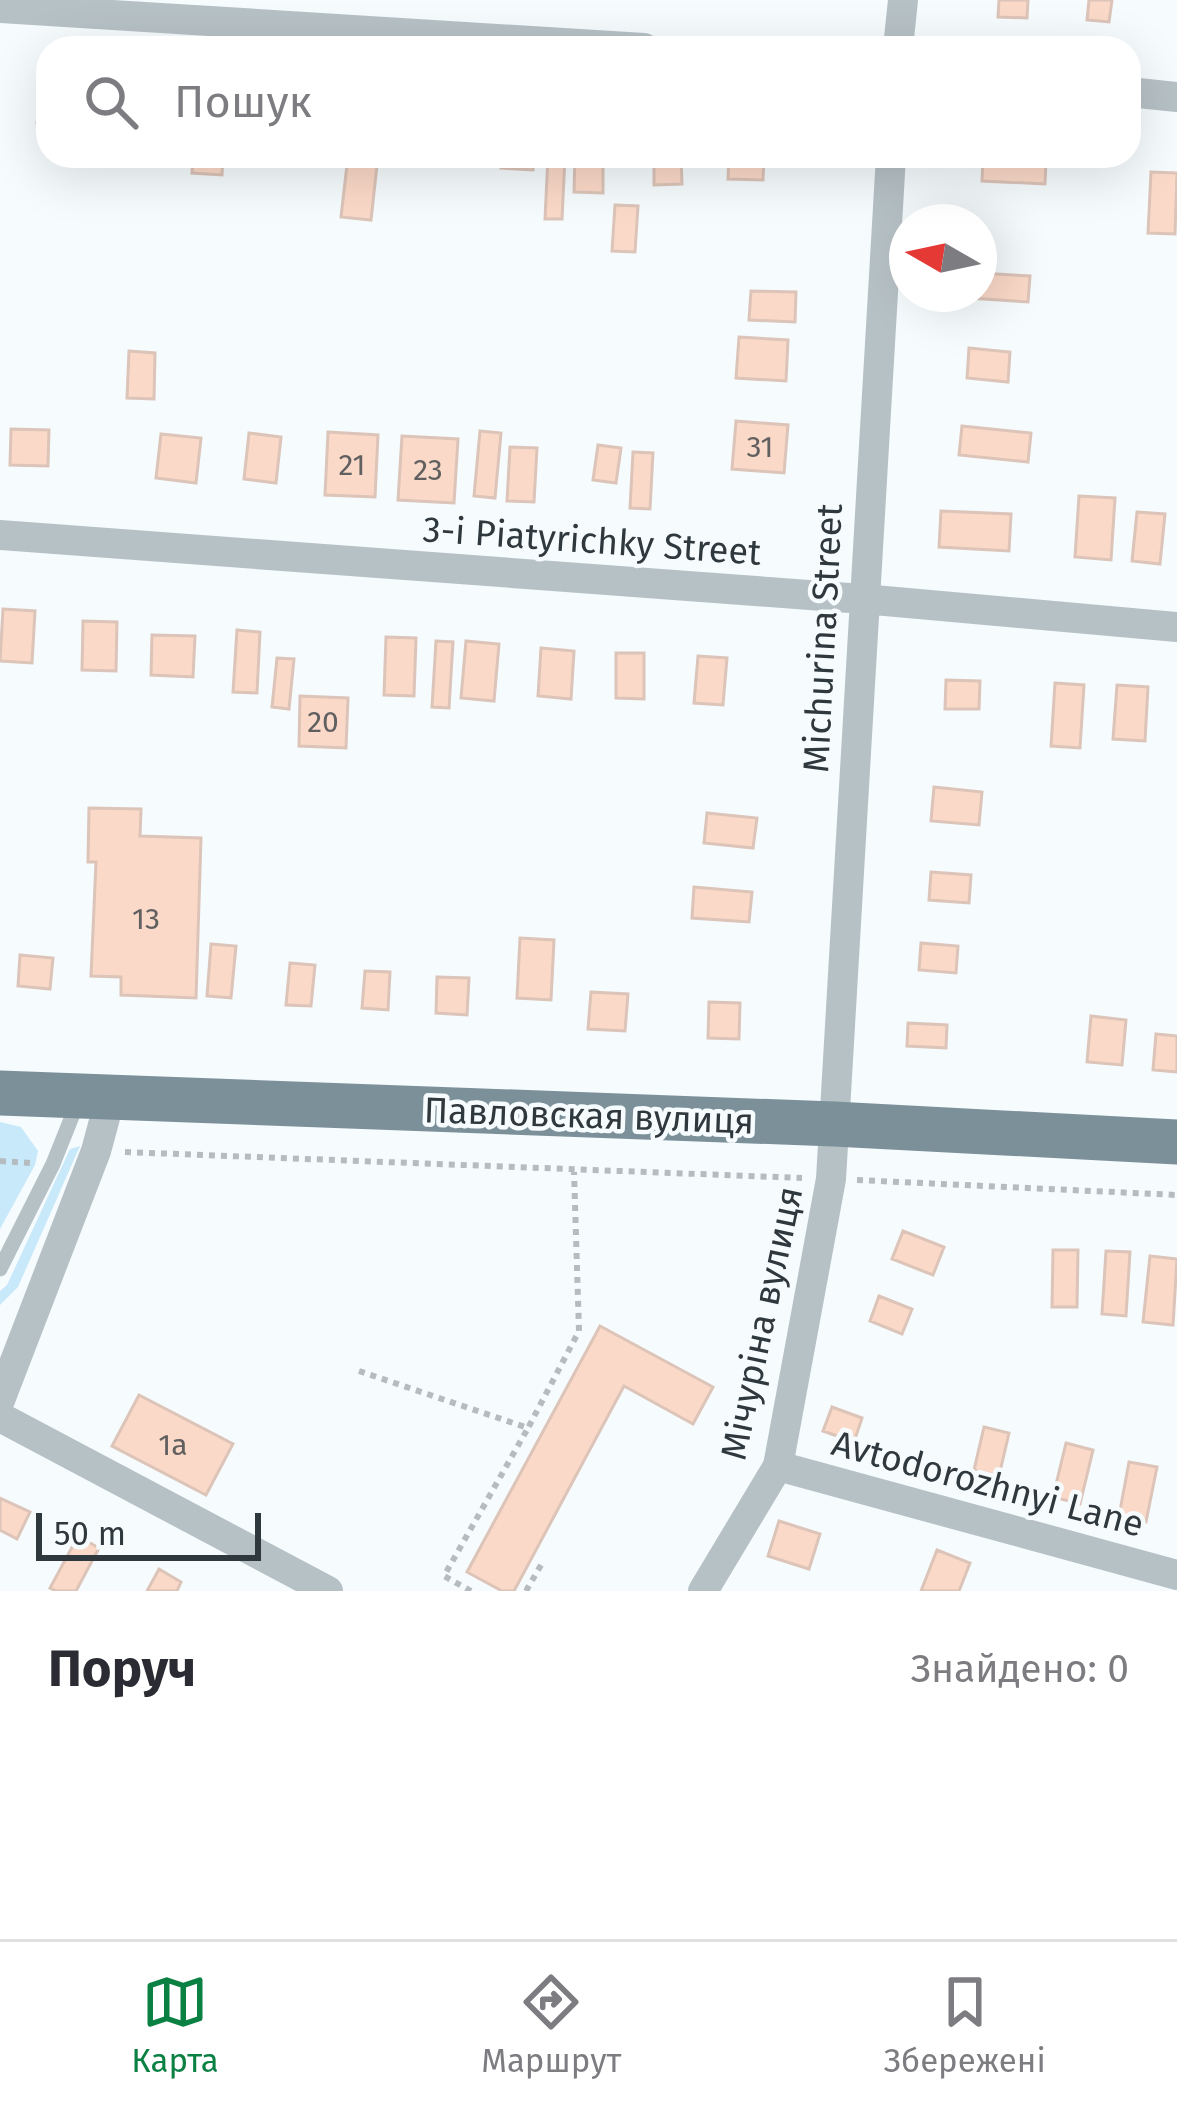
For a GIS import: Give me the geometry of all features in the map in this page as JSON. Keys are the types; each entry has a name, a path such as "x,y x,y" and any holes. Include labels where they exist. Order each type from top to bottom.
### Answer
{"main road":[{"name":"Павловская вулиця","path":"0,1093 834,1124 1177,1142"}],"street":[{"path":"899,36 903,0"},
{"path":"0,8 451,36"},
{"path":"1141,93 1177,97"},
{"name":"Michurina Street","path":"834,1124 890,168"},
{"name":"3-i Piatyrichky Street","path":"0,535 1177,627"},
{"path":"0,1400 96,1151 95,1098"},
{"name":"Мічуріна вулиця","path":"703,1591 778,1466 831,1179 834,1124"},
{"path":"0,1418 328,1591"},
{"name":"Avtodorozhnyi Lane","path":"778,1466 1177,1575"}],"lane":[{"path":"0,1269 53,1164 95,1098"}],"path":[{"path":"96,1151 1177,1195"},
{"path":"0,1161 53,1164"},
{"path":"471,1591 444,1576 579,1331 574,1172"},
{"path":"359,1371 528,1428"},
{"path":"526,1591 541,1565"}],"shaded area":[{"path":"0,1122 21,1127 38,1151 0,1229"},
{"path":"80,1146 18,1287 0,1305 0,1291 7,1285 70,1149"}],"building":[{"path":"999,0 1028,0 1027,18 998,17"},
{"path":"1089,0 1112,0 1109,22 1087,20"},
{"path":"192,168 222,168 222,175 192,173"},
{"path":"347,168 377,168 371,220 341,217"},
{"path":"547,168 564,168 562,219 545,219"},
{"path":"575,168 603,168 603,193 574,192"},
{"path":"654,168 681,168 682,184 654,185"},
{"path":"728,168 764,168 763,180 728,179"},
{"path":"983,168 1046,168 1045,184 982,181"},
{"path":"1151,172 1177,173 1175,234 1148,233"},
{"path":"615,205 638,206 635,252 612,251"},
{"path":"997,274 1030,276 1028,302 997,300"},
{"path":"751,291 796,292 795,322 749,320"},
{"path":"739,337 788,340 786,381 736,378"},
{"path":"969,348 1010,352 1008,382 967,378"},
{"path":"129,351 155,353 154,399 127,398"},
{"path":"736,421 788,425 784,473 732,469"},
{"path":"962,426 1031,433 1028,462 959,455"},
{"path":"11,429 49,430 48,466 10,465"},
{"path":"480,431 501,433 495,498 474,496"},
{"path":"328,432 378,435 375,497 325,495"},
{"path":"249,433 281,437 276,483 244,479"},
{"path":"161,434 201,438 196,483 156,478"},
{"path":"402,436 458,439 454,503 398,500"},
{"path":"598,445 621,448 616,483 593,480"},
{"path":"510,447 537,448 534,502 507,501"},
{"path":"633,452 653,453 650,509 630,508"},
{"path":"1079,496 1115,498 1111,560 1075,557"},
{"path":"941,511 1011,514 1009,551 939,547"},
{"path":"1137,512 1165,514 1160,564 1132,561"},
{"path":"3,609 35,611 32,663 0,661"},
{"path":"83,621 117,622 116,671 82,670"},
{"path":"237,630 260,632 257,693 233,692"},
{"path":"152,635 195,636 193,677 151,675"},
{"path":"386,637 416,638 414,696 384,695"},
{"path":"436,641 453,642 449,708 432,707"},
{"path":"466,641 499,644 494,701 461,698"},
{"path":"541,648 574,651 571,699 538,696"},
{"path":"616,653 644,653 644,699 616,698"},
{"path":"698,656 727,658 723,705 694,703"},
{"path":"277,658 294,659 289,709 272,707"},
{"path":"946,680 980,681 979,709 945,709"},
{"path":"1055,683 1084,685 1080,748 1051,746"},
{"path":"1117,685 1148,687 1145,741 1113,739"},
{"path":"300,696 348,698 346,748 299,746"},
{"path":"934,787 982,792 979,825 931,821"},
{"path":"89,808 141,809 140,836 201,838 196,998 121,995 121,977 91,976 96,862 88,862"},
{"path":"707,813 757,818 753,848 704,843"},
{"path":"931,872 971,875 969,903 929,900"},
{"path":"694,887 752,892 749,922 692,918"},
{"path":"520,938 554,940 551,1000 517,998"},
{"path":"921,943 958,946 956,973 919,970"},
{"path":"211,944 236,946 231,998 207,996"},
{"path":"20,955 53,958 50,989 18,986"},
{"path":"290,963 315,965 311,1006 286,1005"},
{"path":"365,971 390,972 388,1010 362,1008"},
{"path":"437,977 469,978 467,1015 436,1013"},
{"path":"591,992 628,994 625,1031 588,1029"},
{"path":"709,1002 740,1003 739,1039 708,1038"},
{"path":"1091,1016 1126,1020 1122,1065 1087,1062"},
{"path":"908,1023 947,1025 946,1048 907,1046"},
{"path":"1156,1034 1177,1036 1177,1072 1153,1070"},
{"path":"903,1231 944,1247 933,1275 892,1259"},
{"path":"1053,1250 1078,1250 1077,1307 1052,1307"},
{"path":"1106,1251 1130,1252 1126,1316 1102,1314"},
{"path":"1150,1256 1177,1259 1173,1325 1143,1322"},
{"path":"879,1296 912,1309 902,1334 870,1321"},
{"path":"600,1326 713,1387 693,1424 624,1386 514,1591 502,1591 467,1572"},
{"path":"139,1395 233,1444 206,1495 112,1446"},
{"path":"832,1407 862,1418 854,1442 823,1431"},
{"path":"984,1427 1009,1433 999,1476 974,1470"},
{"path":"1066,1443 1093,1450 1080,1504 1053,1497"},
{"path":"1129,1462 1157,1467 1146,1522 1119,1516"},
{"path":"0,1498 30,1512 17,1539 0,1530"},
{"path":"779,1521 820,1534 809,1569 768,1556"},
{"path":"78,1536 99,1548 76,1591 56,1591 50,1588"},
{"path":"937,1550 970,1563 959,1591 921,1591"},
{"path":"159,1569 181,1582 177,1591 147,1591"}]}
